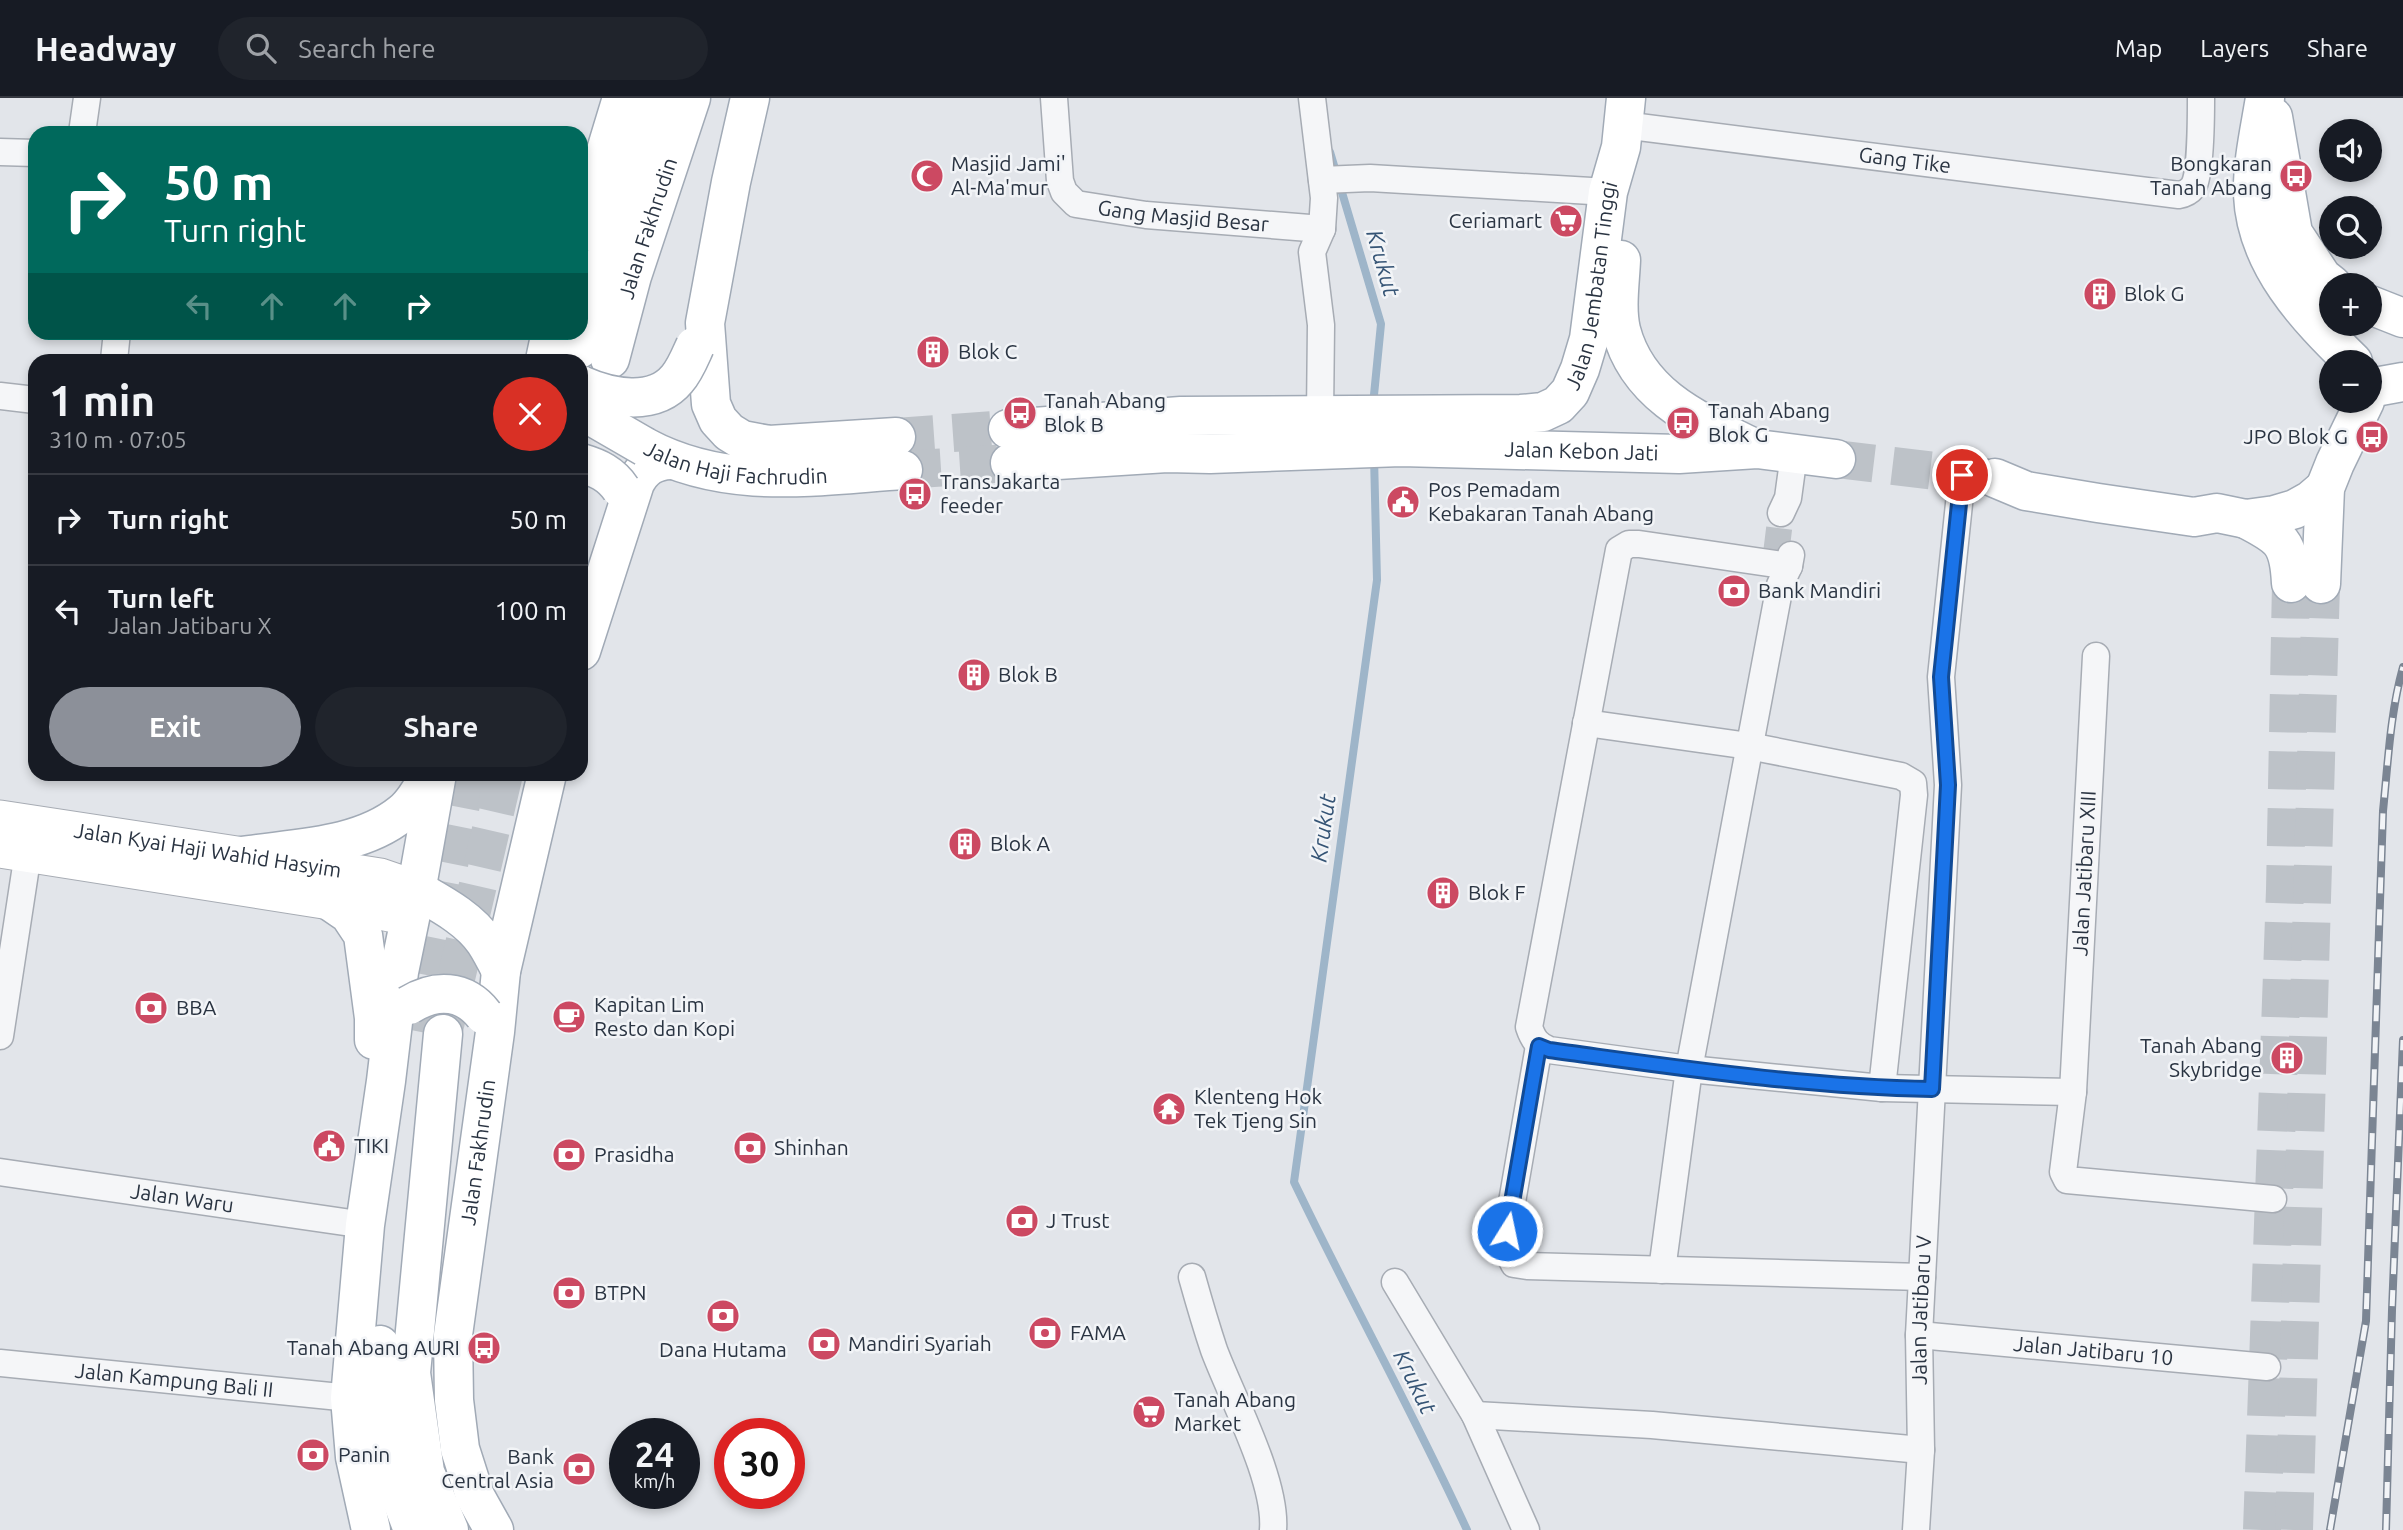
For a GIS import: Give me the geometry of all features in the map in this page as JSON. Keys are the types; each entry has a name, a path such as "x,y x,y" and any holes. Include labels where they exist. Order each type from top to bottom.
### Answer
{"main road":[{"path":"588,210 622,98"},
{"name":"Jalan Fakhrudin","path":"588,291 653,98"},
{"name":"Jalan Fakhrudin","path":"588,329 632,276 691,98"},
{"path":"588,382 597,392 639,398 662,392 677,380 700,334 750,98"},
{"path":"2267,98 2293,233 2319,273"},
{"path":"2267,98 2253,194 2264,251 2307,314 2340,350"},
{"name":"Jalan Jembatan Tinggi","path":"1543,412 1558,405 1570,392 1589,339 1608,192 1623,123"},
{"name":"Jalan Jembatan Tinggi","path":"1623,123 1626,203 1618,298 1621,329 1632,360 1648,383 1668,400 1721,432 1757,449"},
{"path":"2382,310 2403,318"},
{"name":"Jalan Haji Fachrudin","path":"588,414 658,454 716,473 751,477 803,477 899,454 769,445 743,440 729,432 718,420 711,404 700,334"},
{"name":"Jalan Fakhrudin","path":"568,354 579,340"},
{"name":"Jalan Kebon Jati","path":"1401,431 1488,415 1543,412"},
{"path":"1979,477 2027,474 2198,500 2271,532 2280,540 2306,584 2325,488 2358,413"},
{"path":"1009,446 1210,454 1324,427"},
{"name":"Jalan Kebon Jati","path":"1324,427 1679,454 1757,449 1836,459"},
{"path":"588,626 625,496 658,454"},
{"path":"588,465 598,468 614,479 625,496"},
{"path":"2232,516 2275,515 2295,509 2325,488"},
{"path":"242,856 362,835 404,813 425,781"},
{"name":"Jalan Fakhrudin","path":"435,781 399,972 416,1021 411,1373 425,1472 449,1530"},
{"name":"Jalan Fakhrudin","path":"494,1530 475,1496 460,1449 454,1400 453,1352 489,1024 545,781"},
{"name":"Jalan Kyai Haji Wahid Hasyim","path":"0,819 380,877 412,903"},
{"name":"Jalan Kyai Haji Wahid Hasyim","path":"14,851 330,901 412,903"},
{"path":"330,901 349,914 363,935 374,1018 374,1056 386,1081"},
{"path":"412,903 445,906 485,941 501,971"},
{"path":"416,1021 437,992 460,995 478,1007 489,1024"},
{"name":"Jalan Fakhrudin","path":"371,1530 355,1457 350,1398 365,1225 386,1081 416,1021"},
{"name":"Jalan Fakhrudin","path":"413,1530 390,1469 376,1391 387,1250 416,1021"}],"street":[{"path":"83,126 86,98"},
{"name":"Gang Masjid Besar","path":"1054,98 1060,181 1064,192 1076,204 1146,215 1322,229"},
{"path":"1312,98 1333,179 1324,198 1322,229 1312,252 1321,325 1324,427"},
{"name":"Gang Tike","path":"1623,123 2179,195 2186,193 2195,183 2201,98"},
{"path":"0,152 28,153"},
{"path":"1333,179 1370,177 1608,192"},
{"path":"0,396 28,399"},
{"path":"1788,509 1794,454"},
{"name":"Jalan Jatibaru V","path":"1916,1530 1921,1450 1919,1335 1948,785 1941,677 1979,477"},
{"path":"1662,1269 1689,1069 1782,565 1639,544 1622,547 1529,1027 1532,1038 1539,1046 1549,1050 1689,1069 1882,1088 2073,1092"},
{"name":"Jalan Jatibaru XIII","path":"2096,656 2073,1092 2063,1172 2067,1181 2273,1199"},
{"path":"1586,723 1749,746 1901,776 1913,783 1914,795 1882,1088"},
{"path":"0,1036 14,851"},
{"path":"1539,1046 1507,1231 1509,1254 1514,1264 1922,1277"},
{"name":"Jalan Waru","path":"0,1172 365,1225"},
{"path":"1192,1277 1214,1349 1265,1480 1271,1504 1273,1530"},
{"path":"1395,1282 1475,1415 1526,1530"},
{"name":"Jalan Jatibaru 10","path":"1919,1335 2267,1367"},
{"name":"Jalan Kampung Bali II","path":"0,1363 350,1398"},
{"path":"1475,1415 1652,1425 1921,1450"}],"waterway":[{"name":"Krukut","path":"1330,152 1381,324 1373,405"},
{"name":"Krukut","path":"1374,456 1377,580 1294,1182 1467,1530"}],"tunnel":[{"path":"896,437 1008,429"},
{"path":"1836,459 1995,478"},
{"path":"903,470 1010,463"},
{"path":"1776,554 1781,513"},
{"path":"2262,1530 2285,890 2291,583"},
{"path":"2294,1530 2321,584"},
{"path":"416,1031 466,781"},
{"path":"443,1034 502,781"}],"railway":[{"path":"2330,1530 2366,1321 2383,811 2392,721 2403,667"},
{"path":"2386,1530 2403,1040"}],"place":[{"name":"Masjid Jami' Al-Ma'mur","path":"927,176"},
{"name":"Bongkaran Tanah Abang","path":"2296,176"},
{"name":"Ceriamart","path":"1566,221"},
{"name":"Blok G","path":"2100,294"},
{"name":"Blok C","path":"933,352"},
{"name":"Tanah Abang Blok B","path":"1020,413"},
{"name":"Tanah Abang Blok G","path":"1683,423"},
{"name":"JPO Blok G","path":"2372,437"},
{"name":"TransJakarta feeder","path":"915,494"},
{"name":"Pos Pemadam Kebakaran Tanah Abang","path":"1403,502"},
{"name":"Bank Mandiri","path":"1734,591"},
{"name":"Blok B","path":"974,675"},
{"name":"Blok A","path":"965,844"},
{"name":"Blok F","path":"1443,893"},
{"name":"BBA","path":"151,1008"},
{"name":"Kapitan Lim Resto dan Kopi","path":"569,1017"},
{"name":"Tanah Abang Skybridge","path":"2287,1058"},
{"name":"Klenteng Hok Tek Tjeng Sin","path":"1169,1109"},
{"name":"TIKI","path":"329,1146"},
{"name":"Shinhan","path":"750,1148"},
{"name":"Prasidha","path":"569,1155"},
{"name":"J Trust","path":"1022,1221"},
{"name":"BTPN","path":"569,1293"},
{"name":"Dana Hutama","path":"723,1316"},
{"name":"FAMA","path":"1045,1333"},
{"name":"Mandiri Syariah","path":"824,1344"},
{"name":"Tanah Abang AURI","path":"484,1348"},
{"name":"Tanah Abang Market","path":"1149,1412"},
{"name":"Panin","path":"313,1455"},
{"name":"Bank Central Asia","path":"579,1469"}],"route":[{"path":"1507,1231 1539,1046 1549,1050 1689,1069 1882,1088 1932,1089 1948,785 1941,677 1962,475"}]}
